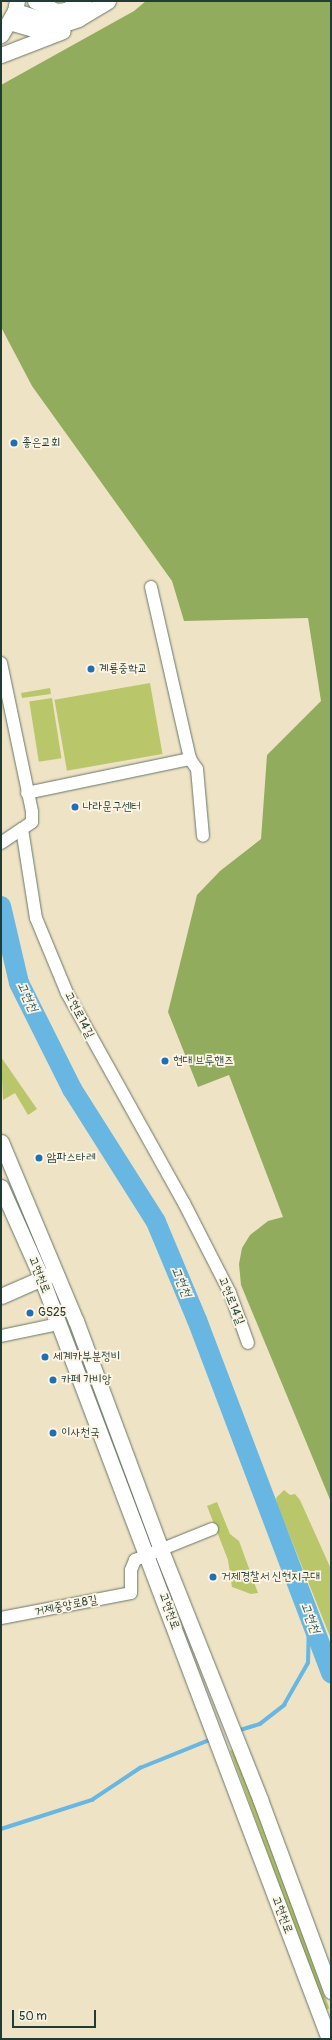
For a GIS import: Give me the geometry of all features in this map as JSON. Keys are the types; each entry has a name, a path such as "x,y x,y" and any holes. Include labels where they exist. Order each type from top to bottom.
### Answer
{"street":[{"path":"35,1 56,11 74,14"},
{"path":"1,55 62,32 84,1"},
{"path":"1,35 14,11 38,18 49,18 74,14 108,1"},
{"path":"151,587 190,759 197,769 203,836"},
{"path":"1,663 32,818 29,825 1,843"},
{"path":"27,793 190,759"},
{"name":"고현로14길","path":"22,829 36,918 67,993 198,1230 230,1293 248,1343"},
{"name":"고현천로","path":"1,1142 56,1273 154,1552 216,1738 329,2039"},
{"name":"고현천로","path":"1,1187 41,1277 58,1324 154,1552 234,1732 331,1991"},
{"path":"1,1296 41,1277 56,1273"},
{"path":"1,1336 58,1324"},
{"path":"154,1552 212,1529"},
{"name":"거제중앙로8길","path":"1,1618 131,1593 132,1564 154,1552"}],"green space":[{"path":"146,1 331,1 331,1502 241,1285 239,1264 242,1248 250,1235 268,1221 283,1217 229,1075 198,1087 168,1012 197,895 220,871 261,839 267,755 321,701 308,618 184,621 172,581 32,386 1,327 1,85 134,11"},
{"path":"150,683 163,754 67,771 54,700"},
{"path":"50,688 51,694 22,698 21,693"},
{"path":"52,698 62,758 39,762 29,702"},
{"path":"1,1057 37,1109 28,1115 15,1093 3,1100"},
{"path":"284,1490 290,1495 295,1494 300,1500 331,1569 331,1639 277,1504 276,1498"},
{"path":"217,1502 230,1534 239,1541 258,1593 251,1594 232,1587 228,1560 207,1506"},
{"path":"235,1749 329,2008 325,2010 230,1751"}],"waterway":[{"name":"고현천","path":"1,906 19,983 72,1089 156,1222 197,1320 331,1673"},
{"path":"237,1731 260,1724 284,1705 308,1663 309,1619"},
{"path":"1,1829 92,1800 140,1768 212,1739"}],"place":[{"name":"좋은교회","path":"14,443"},
{"name":"계룡중학교","path":"91,669"},
{"name":"나라문구센터","path":"75,807"},
{"name":"현대 브루핸즈","path":"165,1061"},
{"name":"암파스타레","path":"39,1158"},
{"name":"GS25","path":"30,1313"},
{"name":"세계카부분정비","path":"45,1357"},
{"name":"카페 가비앙","path":"53,1380"},
{"name":"이사천국","path":"53,1433"},
{"name":"거제경찰서 신현지구대","path":"213,1577"}]}
